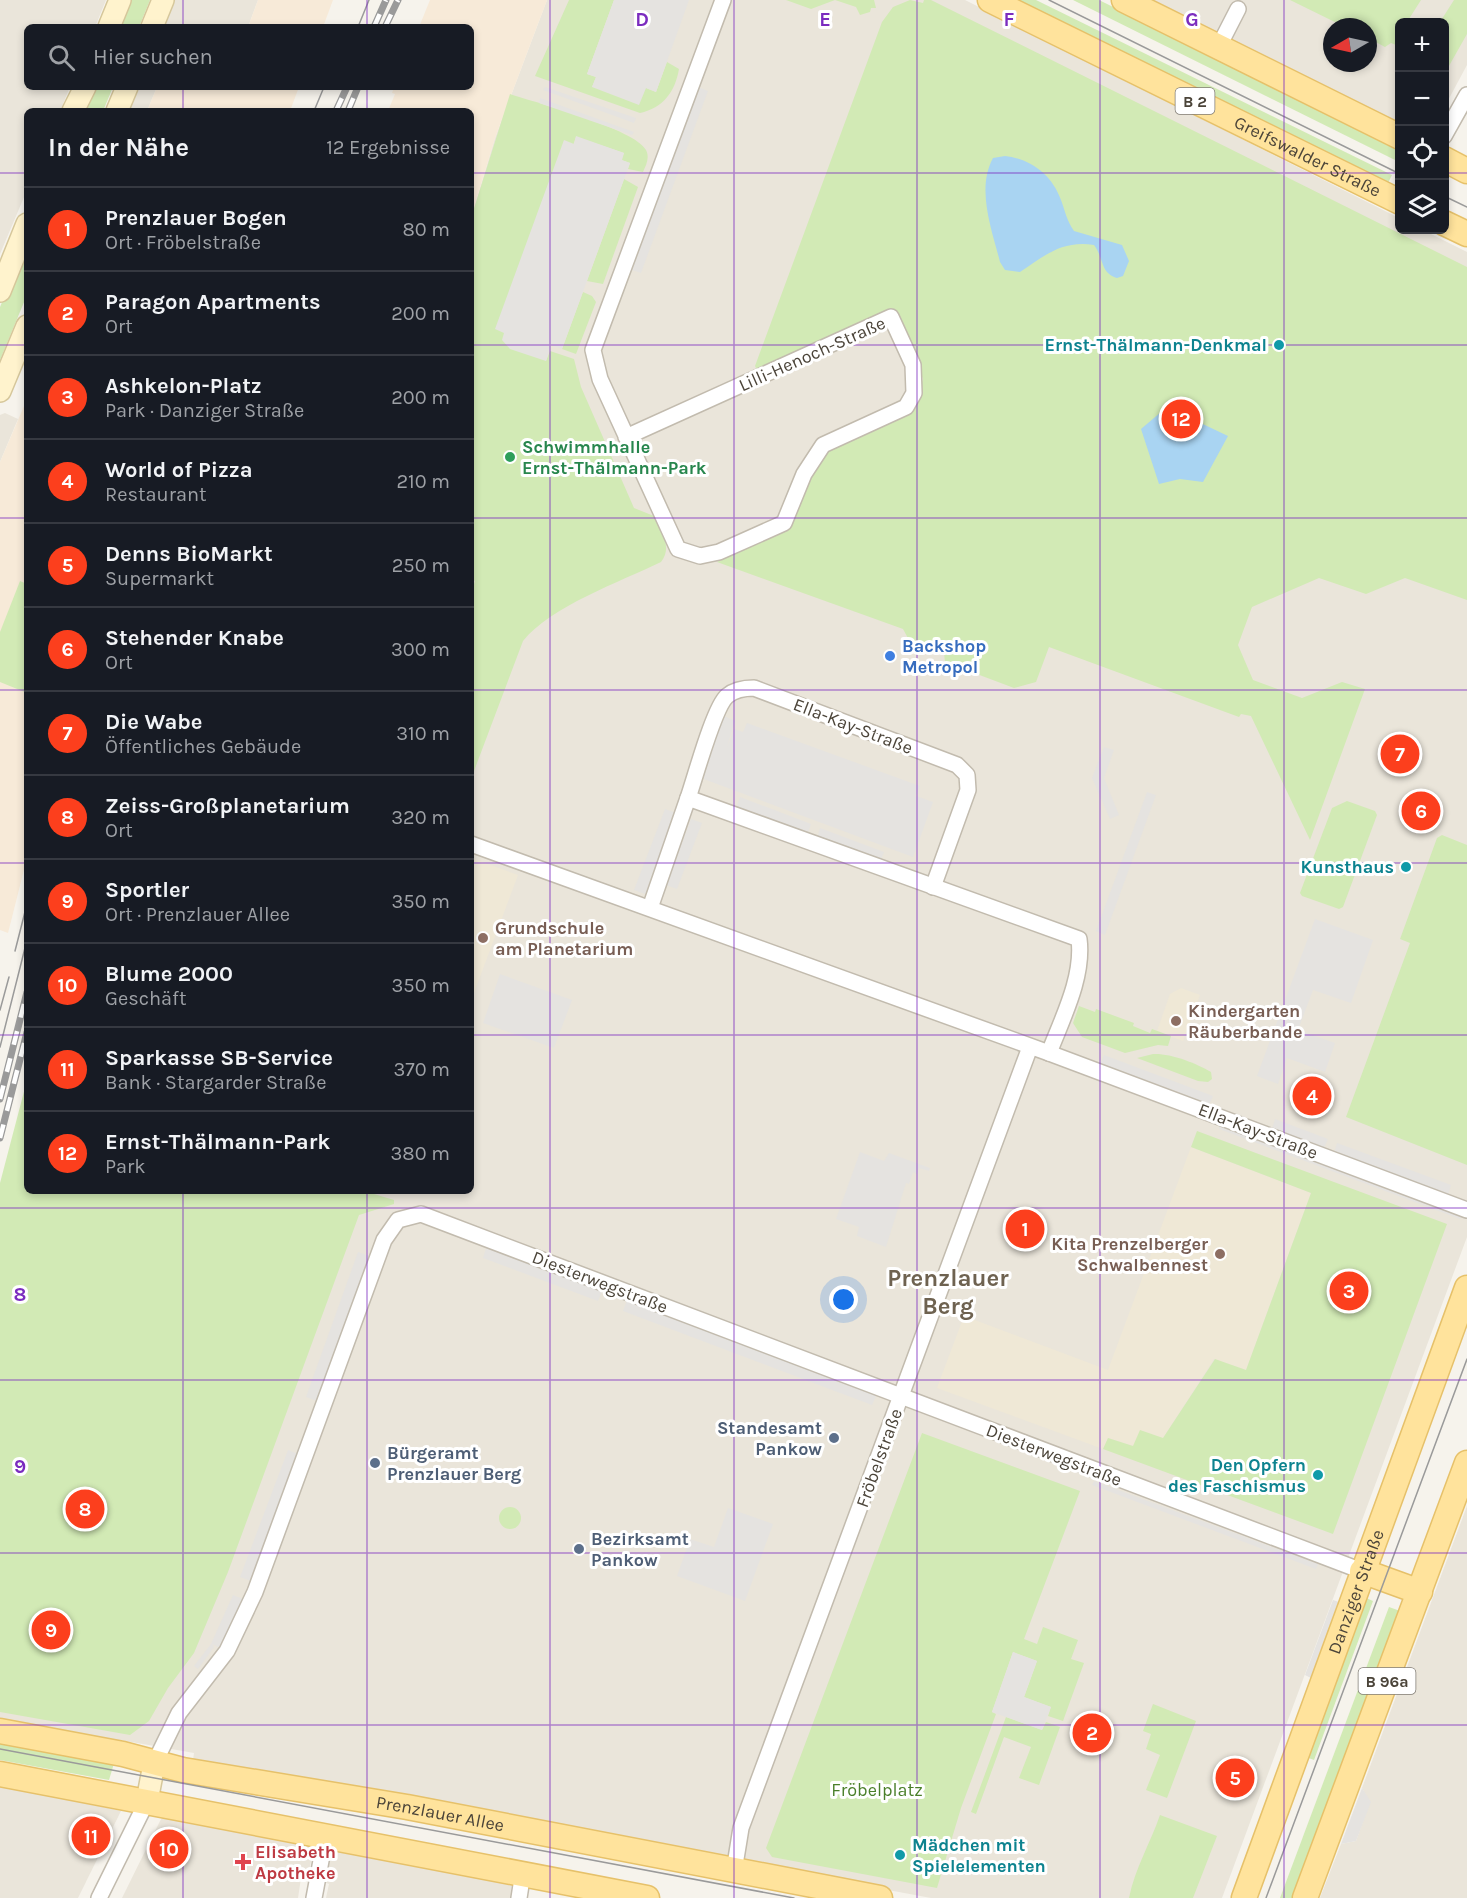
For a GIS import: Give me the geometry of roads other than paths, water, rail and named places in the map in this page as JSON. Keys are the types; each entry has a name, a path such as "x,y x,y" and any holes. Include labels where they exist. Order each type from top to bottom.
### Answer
{"main road":[{"name":"Greifswalder Straße","path":"990,0 1395,200"},
{"path":"1124,0 1395,134"},
{"path":"1449,162 1467,171"},
{"path":"1449,226 1467,234"},
{"name":"Danziger Straße","path":"1244,1898 1467,1287"},
{"name":"B 96a","path":"1305,1898 1467,1463"},
{"path":"1362,1571 1420,1592"},
{"name":"Prenzlauer Allee","path":"0,1731 117,1753 154,1764 422,1810 880,1898"},
{"path":"0,1774 326,1834 647,1898"}],"street":[{"path":"110,24 120,0"},
{"path":"153,24 163,0"},
{"name":"Lilli-Henoch-Straße","path":"626,437 891,317 914,365 914,393 906,407 823,445 804,474 784,523 719,552 700,556 678,549 626,437 600,379 593,350 594,342 723,0"},
{"path":"1219,46 1238,9"},
{"path":"75,108 84,90"},
{"path":"118,108 126,90"},
{"path":"1449,127 1467,96"},
{"path":"0,291 24,231"},
{"path":"0,391 24,333"},
{"name":"Ella-Kay-Straße","path":"650,908 718,711 726,696 739,689 754,688 957,765 967,775 968,790 933,887"},
{"path":"688,798 1079,939 1081,952 1072,992 1049,1053"},
{"name":"Ella-Kay-Straße","path":"474,845 1049,1053 1467,1210"},
{"name":"Fröbelstraße","path":"734,1870 741,1828 1030,1047"},
{"name":"Diesterwegstraße","path":"154,1764 179,1713 227,1651 255,1592 384,1240 398,1220 421,1214 1362,1571"},
{"path":"99,1898 147,1801 154,1764"},
{"path":"314,1898 326,1834"},
{"path":"519,1898 523,1872"}],"water":[{"path":"1005,156 1032,165 1046,176 1057,191 1074,231 1122,245 1129,261 1123,276 1117,278 1108,273 1094,245 1083,244 1054,251 1020,272 1005,270 1000,262 987,210 986,183 993,158"},
{"path":"1167,407 1228,436 1203,482 1180,479 1159,484 1141,429"}],"tram line":[{"path":"359,24 369,0"},
{"path":"1049,0 1395,172"},
{"path":"315,108 323,90"},
{"path":"1449,198 1467,207"},
{"path":"15,951 24,916"},
{"path":"0,1047 24,952"},
{"path":"0,1010 9,977"},
{"path":"1266,1898 1467,1359"},
{"path":"0,1749 794,1898"}],"railway":[{"path":"375,24 386,0"},
{"path":"386,24 398,0"},
{"path":"337,108 346,90"},
{"path":"349,108 357,90"},
{"path":"0,1099 24,1004"},
{"path":"0,1138 24,1044"}],"place":[{"name":"Ernst-Thälmann-Denkmal","path":"1279,345"},
{"name":"Ernst-Thälmann-Park","path":"1181,419"},
{"name":"Schwimmhalle Ernst-Thälmann-Park","path":"510,457"},
{"name":"Backshop Metropol","path":"890,656"},
{"name":"Die Wabe","path":"1400,754"},
{"name":"Stehender Knabe","path":"1421,811"},
{"name":"Kunsthaus","path":"1406,867"},
{"name":"Grundschule am Planetarium","path":"483,938"},
{"name":"Kindergarten Räuberbande","path":"1176,1021"},
{"name":"World of Pizza","path":"1312,1096"},
{"name":"Prenzlauer Bogen","path":"1025,1229"},
{"name":"Kita Prenzelberger Schwalbennest","path":"1220,1254"},
{"name":"Ashkelon-Platz","path":"1349,1291"},
{"name":"Standesamt Pankow","path":"834,1438"},
{"name":"Bürgeramt Prenzlauer Berg","path":"375,1463"},
{"name":"Den Opfern des Faschismus","path":"1318,1475"},
{"name":"Zeiss-Großplanetarium","path":"85,1509"},
{"name":"Bezirksamt Pankow","path":"579,1549"},
{"name":"Sportler","path":"51,1630"},
{"name":"Paragon Apartments","path":"1092,1733"},
{"name":"Denns BioMarkt","path":"1235,1778"},
{"name":"Sparkasse SB-Service","path":"91,1836"},
{"name":"Blume 2000","path":"169,1849"},
{"name":"Mädchen mit Spielelementen","path":"900,1855"},
{"name":"Elisabeth Apotheke","path":"243,1862"}],"district":[{"name":"Prenzlauer Berg","path":"948,1292"}],"park label":[{"name":"Fröbelplatz","path":"877,1790"}]}
